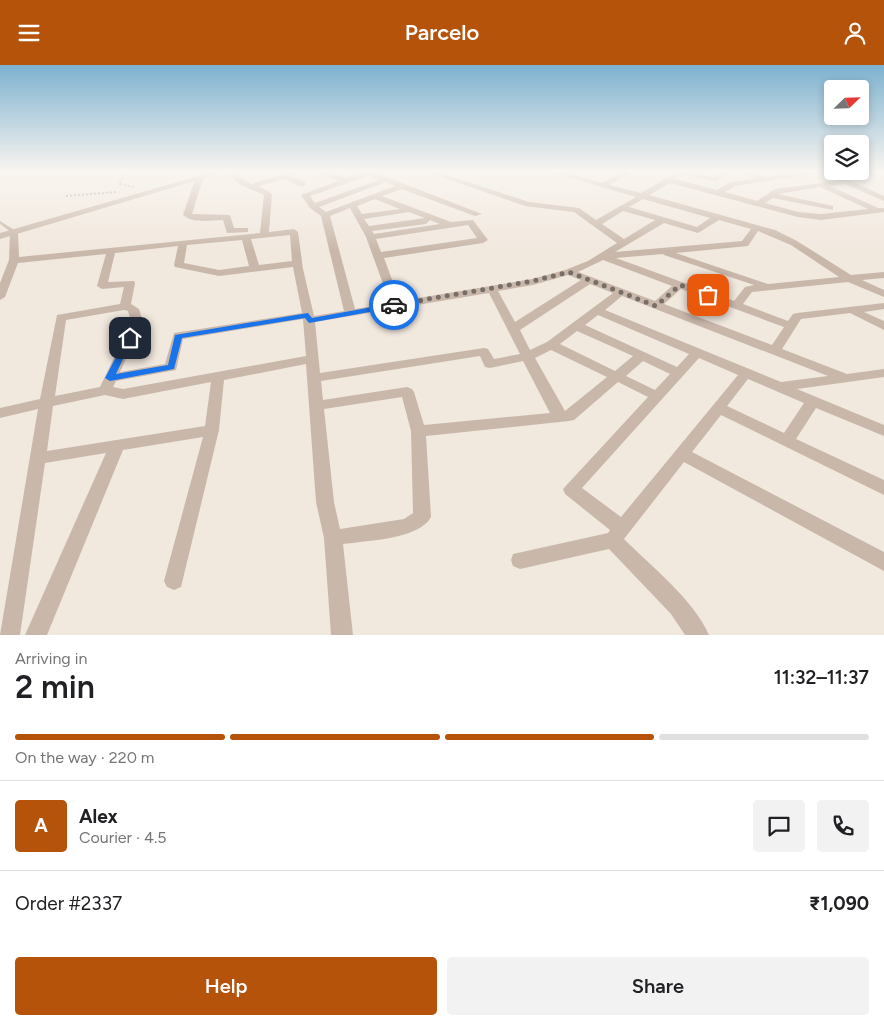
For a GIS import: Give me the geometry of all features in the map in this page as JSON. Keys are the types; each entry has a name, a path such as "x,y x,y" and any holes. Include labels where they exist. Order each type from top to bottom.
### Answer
{"street":[{"path":"0,236 133,198"},
{"path":"192,198 187,214 189,217 227,217 230,231 294,232 297,263 309,318 325,502 333,538 342,635"},
{"path":"264,232 268,198"},
{"path":"307,198 312,206 325,215 350,313"},
{"path":"312,206 336,198"},
{"path":"325,215 371,198"},
{"path":"379,198 451,226"},
{"path":"433,198 478,214"},
{"path":"511,198 528,203 576,210 622,243"},
{"path":"596,224 638,198"},
{"path":"647,198 772,232 794,243 848,278 884,294"},
{"path":"735,198 821,217 881,211"},
{"path":"758,204 767,198"},
{"path":"783,198 830,207"},
{"path":"810,198 845,215"},
{"path":"850,198 881,211"},
{"path":"352,205 368,233 396,305"},
{"path":"622,208 689,228"},
{"path":"358,217 410,209"},
{"path":"643,231 702,229 717,217"},
{"path":"368,233 436,219"},
{"path":"0,413 46,403 171,367 178,336 350,313 492,289 569,272 602,257 662,220"},
{"path":"368,233 470,223 482,240 377,256"},
{"path":"602,257 745,244 756,228"},
{"path":"0,297 14,260 14,232"},
{"path":"14,260 246,237 264,232"},
{"path":"246,237 255,268"},
{"path":"183,244 179,265 218,273 297,263"},
{"path":"111,251 102,285 130,283 125,306"},
{"path":"662,252 769,287"},
{"path":"602,257 791,326"},
{"path":"569,272 846,378"},
{"path":"736,306 749,289 884,275"},
{"path":"513,329 590,280"},
{"path":"656,306 680,285"},
{"path":"492,289 560,419"},
{"path":"315,378 484,352 490,364 528,356 551,345 620,293"},
{"path":"10,635 61,317 125,306 133,309 136,322 116,370 107,384"},
{"path":"774,351 797,316 884,306"},
{"path":"852,310 884,326"},
{"path":"598,311 884,431"},
{"path":"577,326 679,373"},
{"path":"551,345 657,396"},
{"path":"697,353 571,489 618,534 678,607 698,635"},
{"path":"418,431 560,419 576,411 641,356"},
{"path":"107,384 123,394 313,359"},
{"path":"520,560 618,534 746,373"},
{"path":"779,387 884,373"},
{"path":"174,581 212,430 218,377"},
{"path":"316,406 407,392 418,431 422,517 408,527 333,538"},
{"path":"787,441 813,401"},
{"path":"718,408 884,488"},
{"path":"37,458 212,430"},
{"path":"36,635 117,445"},
{"path":"682,454 884,562"}],"lane":[{"path":"0,222 14,232"}],"way so far":[{"path":"394,305 433,300 533,281 569,272 656,306 680,285 708,295"}],"route":[{"path":"130,338 116,370 110,378 171,367 178,336 308,315 309,320 394,305"}]}
